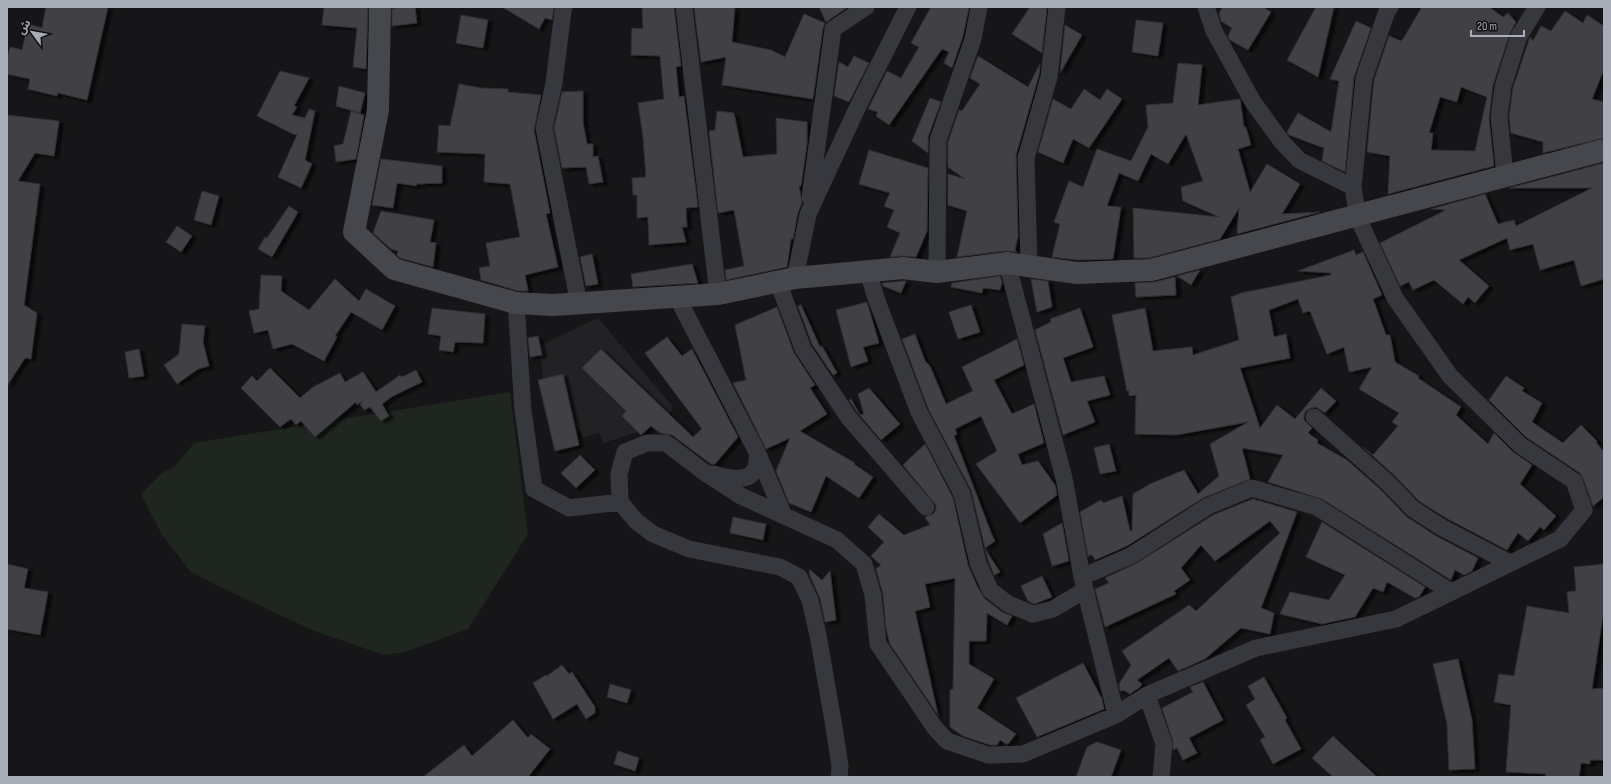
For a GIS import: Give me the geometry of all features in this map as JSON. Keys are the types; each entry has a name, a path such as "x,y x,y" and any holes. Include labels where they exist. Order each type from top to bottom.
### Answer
{"street":[{"path":"380,7 378,110 354,232 394,269 516,303 553,305 579,304 718,294 787,280 903,268 937,272 1007,263 1077,273 1151,270 1604,150"},
{"path":"564,7 554,83 544,128 579,304"},
{"path":"684,7 718,294"},
{"path":"808,214 833,29 866,7"},
{"path":"908,7 861,100 808,214 787,280 803,349 849,418 926,507"},
{"path":"937,272 938,140 973,39 979,7"},
{"path":"1029,266 1026,158 1049,77 1058,7"},
{"path":"1206,7 1214,31 1252,102 1282,142 1299,160 1354,186"},
{"path":"839,777 840,766 818,635 810,600 799,577 780,567 689,549 653,534 636,521 620,502 618,474 625,452 647,443 666,443 704,472 741,496 837,540 864,564 873,595 878,644 935,728 947,741 988,755 1023,754 1116,715 1147,696 1256,648 1396,619 1560,539 1584,510 1574,481 1520,445 1450,376 1395,298 1358,215 1354,186 1364,78 1387,11 1390,7"},
{"path":"1505,176 1499,117 1503,86 1519,36 1537,7"},
{"path":"1007,263 1064,478 1084,584 1116,715"},
{"path":"868,272 877,301 919,412 962,494 978,563 990,590 1008,604 1033,614 1053,609 1084,584 1208,506 1252,488 1317,507 1451,592"},
{"path":"676,297 758,454 784,516"},
{"path":"516,303 522,410 534,489 569,508 620,502"},
{"path":"1314,417 1388,483 1413,509 1510,564"},
{"path":"704,472 738,479 750,475 755,469 758,454"},
{"path":"1147,696 1164,744 1162,777"}],"shaded area":[{"path":"598,318 673,407 664,424 603,443 599,433 583,438 581,431 551,436 539,346"},
{"path":"510,392 528,534 468,629 405,652 384,655 314,631 216,585 190,571 162,535 141,494 162,473 174,467 194,443"}],"building":[{"path":"46,7 108,7 87,100 58,93 57,96 28,89 30,79 7,74 7,58 10,47 22,50 28,24 42,28"},
{"path":"324,7 368,7 366,69 353,67 357,28 322,25"},
{"path":"395,7 415,7 417,23 392,26 392,8 395,9"},
{"path":"502,7 554,7 552,20 545,18 539,29"},
{"path":"642,7 674,7 681,66 676,67 679,97 684,96 698,207 686,208 687,227 682,227 686,242 649,245 648,217 637,218 637,195 633,195 632,178 646,177 643,137 638,103 664,99 660,56 631,55 632,28 643,29"},
{"path":"694,7 735,7 732,42 771,50 785,57 804,14 825,23 813,99 722,85 726,57 701,62"},
{"path":"819,7 848,7 826,22"},
{"path":"931,7 969,7 963,36 952,68 944,63 949,52 942,49 889,125 876,116 878,112 868,109 887,71 901,78 919,47 911,43"},
{"path":"1030,7 1047,7 1042,53 1012,34"},
{"path":"1223,7 1263,7 1271,12 1248,50 1230,40 1228,36 1232,28 1221,21 1219,13"},
{"path":"1316,7 1334,7 1318,77 1287,60"},
{"path":"1422,7 1489,7 1503,17 1508,13 1516,22 1510,33 1493,85 1489,118 1494,166 1388,194 1390,156 1367,152 1374,80 1389,36 1401,41","holes":["1461,87 1487,97 1475,151 1431,150 1433,133 1429,133 1440,97 1457,102"]},
{"path":"1565,11 1583,23 1587,15 1604,26 1604,69 1592,99 1604,102 1604,138 1543,153 1543,142 1511,133 1509,117 1513,88 1530,37 1533,41 1541,26 1551,31"},
{"path":"461,15 488,20 483,48 456,43"},
{"path":"1136,20 1163,23 1158,56 1132,52"},
{"path":"1356,21 1371,28 1354,77 1345,172 1322,161 1324,148 1289,135 1287,132 1298,113 1331,132 1339,81 1330,79"},
{"path":"1065,25 1082,35 1060,73"},
{"path":"854,56 869,63 849,102 834,96 839,62 848,67"},
{"path":"978,56 1028,87 1040,64 1039,75 1016,155 1018,236 1015,250 1017,252 1005,251 957,257 967,211 948,205 948,174 965,179 948,167 948,142 959,110 962,111 980,84 970,78"},
{"path":"1178,63 1202,65 1198,105 1240,99 1244,127 1246,127 1251,145 1238,149 1250,192 1267,164 1300,184 1282,214 1320,212 1237,234 1239,208 1220,239 1149,258 1134,258 1133,208 1219,217 1183,201 1181,187 1203,181 1186,134 1168,164 1151,154 1138,181 1119,173 1107,206 1121,207 1113,259 1078,260 1052,257 1060,224 1054,222 1069,181 1083,187 1097,149 1131,161 1148,127 1146,105 1173,103"},
{"path":"280,71 309,78 294,106 297,107 292,115 305,118 309,109 315,111 305,160 312,164 301,188 278,177 297,135 257,116"},
{"path":"459,84 481,88 508,89 508,92 541,95 534,130 550,213 546,214 558,267 525,275 528,291 518,291 481,280 479,268 490,266 486,243 520,237 510,184 484,182 485,154 437,152 439,125 450,126"},
{"path":"339,86 365,93 360,113 336,106"},
{"path":"1084,89 1100,100 1107,89 1122,99 1089,148 1073,139 1063,163 1038,152 1053,99 1071,109"},
{"path":"583,91 583,123 587,144 593,144 593,157 598,156 603,182 589,184 586,167 562,168 554,128 562,92"},
{"path":"930,98 941,102 928,137 928,153 912,141"},
{"path":"351,111 364,115 356,159 336,162 334,146 343,144"},
{"path":"717,111 734,113 743,157 777,154 776,118 807,122 807,144 801,186 799,186 802,203 798,212 793,239 791,239 787,267 726,280 725,270 744,266 734,210 718,213 709,131 715,130"},
{"path":"7,115 59,121 54,156 35,153 18,181 40,184 24,305 37,313 31,359 25,358 7,386"},
{"path":"869,150 928,168 927,231 916,257 890,257 900,233 887,227 894,210 884,206 890,193 859,184"},
{"path":"381,159 442,166 442,183 417,184 416,186 397,183 393,208 372,205"},
{"path":"1604,163 1604,279 1581,286 1574,260 1540,270 1533,244 1510,250 1507,238 1459,260 1489,286 1475,303 1468,297 1463,304 1434,280 1413,290 1409,282 1400,286 1380,243 1446,210 1431,209 1485,194 1498,224 1514,220 1516,226 1592,188 1509,188"},
{"path":"202,191 219,196 211,225 194,220"},
{"path":"289,206 298,212 272,257 258,249 265,237 267,238"},
{"path":"381,211 434,220 430,242 436,243 433,267 400,258 397,255 398,251 391,249 373,233"},
{"path":"177,226 192,236 181,252 166,242"},
{"path":"1354,250 1356,255 1363,252 1382,295 1373,299 1386,335 1390,335 1395,362 1419,376 1418,378 1461,407 1456,415 1488,444 1494,433 1513,452 1532,465 1520,484 1556,516 1544,530 1540,527 1528,541 1518,533 1507,550 1446,518 1419,501 1395,476 1363,447 1373,455 1398,426 1392,422 1399,413 1359,389 1372,367 1349,372 1344,347 1327,354 1310,311 1303,313 1298,299 1269,310 1274,337 1286,334 1290,358 1240,368 1260,428 1277,405 1295,419 1321,388 1336,401 1325,413 1316,407 1306,411 1304,420 1312,428 1308,433 1318,440 1317,443 1347,460 1381,490 1407,517 1436,536 1478,558 1472,571 1464,575 1455,570 1451,580 1322,499 1268,482 1283,455 1242,448 1250,479 1203,498 1127,546 1095,560 1092,555 1088,556 1080,512 1101,500 1103,503 1122,496 1130,531 1132,531 1133,494 1150,484 1184,470 1198,494 1219,476 1210,444 1248,422 1176,435 1135,434 1136,395 1129,396 1129,391 1127,391 1112,315 1145,308 1153,351 1192,347 1193,355 1239,340 1231,297 1241,293 1331,275 1331,273 1298,271"},
{"path":"592,254 598,284 586,286 580,257"},
{"path":"692,264 698,283 633,287 631,274"},
{"path":"1200,270 1191,285 1177,276"},
{"path":"261,275 282,276 281,291 309,310 335,279 359,301 366,289 395,306 382,330 351,312 335,336 337,337 324,361 292,344 273,349 268,330 254,333 249,311 259,309"},
{"path":"1000,276 1002,282 1000,290 983,288 982,293 951,287 952,283"},
{"path":"1175,277 1176,295 1136,297 1135,283 1154,282"},
{"path":"1031,279 1048,281 1052,307 1037,312"},
{"path":"906,281 901,293 883,286 882,283"},
{"path":"867,302 879,343 863,347 868,361 851,367 836,310"},
{"path":"801,305 820,347 822,346 837,373 833,375 812,344 798,306"},
{"path":"971,305 980,332 958,339 949,312"},
{"path":"777,307 794,353 815,385 810,388 827,414 800,431 855,463 854,464 873,477 859,498 826,476 811,512 789,503 776,471 790,438 766,449 733,383 746,380 735,325"},
{"path":"432,308 485,314 483,343 455,342 453,352 439,350 441,336 428,334"},
{"path":"1080,308 1093,347 1063,358 1071,382 1104,376 1110,395 1087,401 1095,422 1063,435 1035,330 1051,322 1050,319"},
{"path":"182,324 205,326 203,342 209,366 198,369 177,384 164,365 179,354"},
{"path":"915,334 925,361 930,366 946,404 973,391 962,367 1017,339 1024,365 994,380 1012,414 1034,404 1044,443 1018,454 1022,465 1038,461 1055,485 1057,495 1020,523 976,464 997,451 981,416 955,429 957,434 954,436 995,541 985,548 971,490 928,408 902,339"},
{"path":"538,336 542,355 530,357 528,338"},
{"path":"667,337 682,356 692,349 738,437 715,464 711,464 672,435 660,433 651,426 641,435 622,416 626,411 582,368 601,349 693,437 702,429 645,353"},
{"path":"139,349 144,376 129,378 125,352"},
{"path":"270,368 300,398 313,387 340,373 345,382 363,372 376,392 400,375 402,377 416,370 422,382 393,396 382,404 389,416 381,421 370,407 364,410 360,404 365,399 357,405 356,402 315,437 301,421 296,425 291,419 280,427 241,388 252,376 257,381"},
{"path":"563,374 579,445 555,451 538,380"},
{"path":"1506,376 1524,388 1522,391 1542,403 1532,422 1563,443 1581,425 1597,441 1596,442 1604,452 1604,497 1593,506 1580,473 1526,437 1489,400"},
{"path":"869,388 900,424 881,440 857,412 849,400 851,399 860,415 864,414 858,394"},
{"path":"925,444 953,498 968,565 977,586 984,598 1002,612 1012,616 1007,625 987,613 986,641 969,641 969,664 994,679 977,708 1016,734 1008,744 1000,740 997,745 990,745 963,736 950,727 950,690 953,689 955,578 925,584 930,607 915,611 938,715 890,644 886,628 883,594 876,569 881,565 871,556 884,542 868,527 879,514 904,535 930,525 925,517 933,514 936,510 936,505 903,465"},
{"path":"1109,444 1116,471 1100,474 1094,448"},
{"path":"580,455 595,470 576,488 561,473"},
{"path":"1255,499 1256,502 1257,500 1297,512 1261,608 1274,613 1270,634 1241,628 1205,659 1178,671 1169,658 1137,680 1142,684 1130,694 1123,690 1120,691 1119,684 1131,665 1122,651 1189,605 1196,611 1280,533 1270,521 1215,561 1201,545 1181,568 1190,580 1174,591 1176,594 1105,627 1095,589 1109,583 1105,578 1137,563 1213,515"},
{"path":"733,517 766,524 763,540 730,533"},
{"path":"1322,522 1425,587 1419,597 1415,598 1387,582 1383,592 1373,588 1355,617 1322,624 1280,614 1290,592 1329,600 1345,575 1306,557"},
{"path":"1062,523 1069,561 1052,566 1043,534"},
{"path":"985,549 1000,572 994,575 988,560"},
{"path":"7,564 28,569 24,588 48,592 40,635 7,629"},
{"path":"1604,564 1604,615 1592,689 1604,688 1604,760 1590,760 1590,764 1581,763 1579,777 1545,777 1546,774 1506,772 1511,705 1494,702 1499,674 1514,676 1527,606 1569,613 1567,592 1576,591 1574,567"},
{"path":"809,569 822,580 830,571 836,620 825,622 820,598 810,576"},
{"path":"1042,576 1052,597 1034,604 1028,601 1021,586"},
{"path":"1458,659 1472,720 1475,769 1449,770 1447,724 1433,664"},
{"path":"1083,663 1102,699 1104,709 1037,737 1016,698"},
{"path":"562,665 569,674 572,672 595,707 595,713 586,719 577,704 553,719 533,683 546,675 547,676"},
{"path":"1264,677 1287,718 1285,720 1301,749 1273,764 1260,740 1265,737 1246,705 1255,699 1248,686"},
{"path":"1203,682 1223,720 1189,738 1197,753 1183,760 1177,748 1173,750 1173,741 1162,708 1193,692 1190,687"},
{"path":"610,684 631,690 627,703 607,697"},
{"path":"513,720 528,738 531,734 550,749 528,777 423,777 464,745 472,756"},
{"path":"1333,736 1377,777 1333,777 1312,758"},
{"path":"1097,742 1121,750 1111,777 1076,777 1087,747"},
{"path":"618,751 639,758 635,771 614,764"}]}
